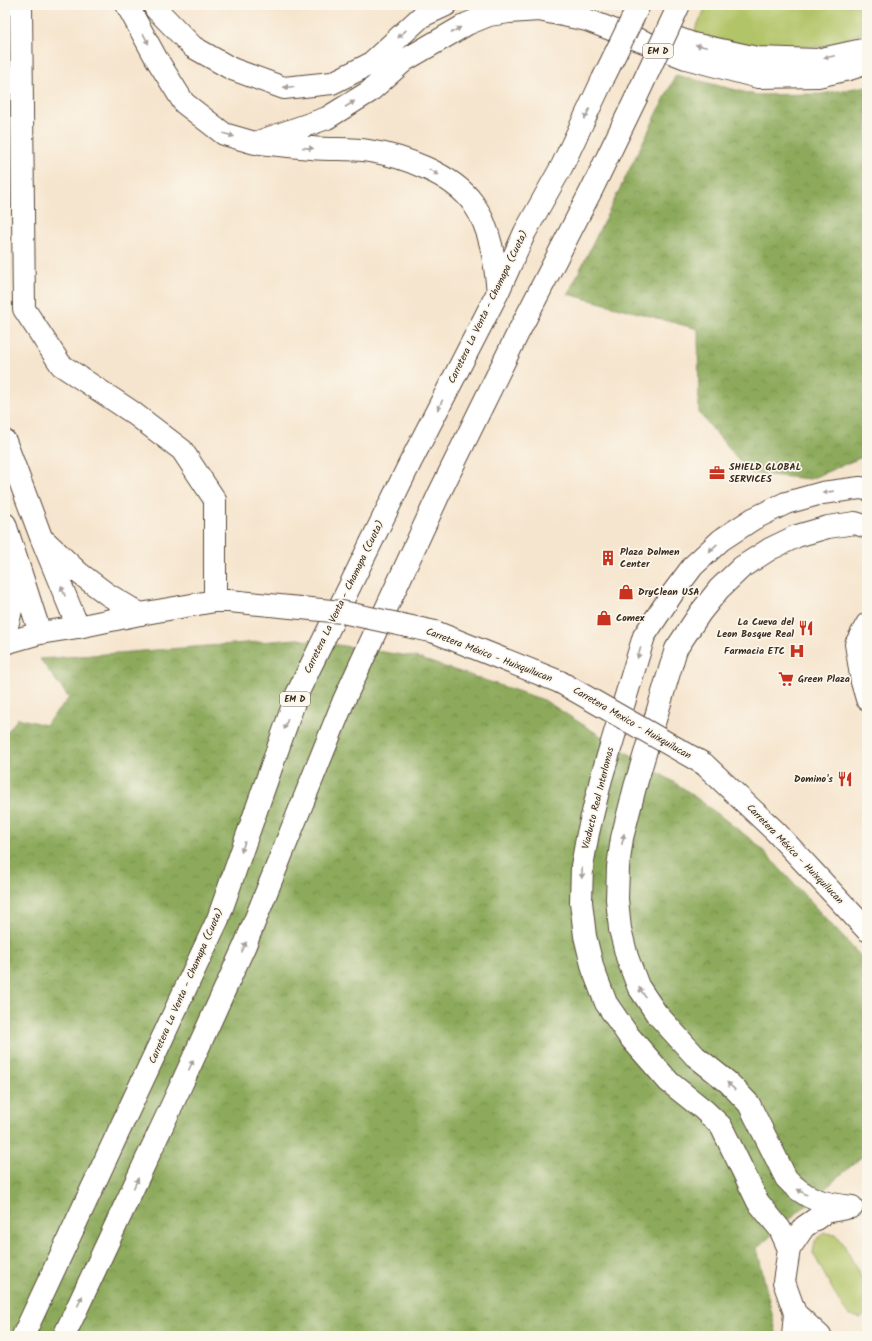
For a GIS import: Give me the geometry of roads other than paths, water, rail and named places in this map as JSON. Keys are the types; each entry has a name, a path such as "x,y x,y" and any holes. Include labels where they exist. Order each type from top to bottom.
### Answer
{"main road":[{"path":"21,5 24,309 61,365 132,412 182,450 215,500 222,601"},
{"path":"127,5 156,58 184,104 224,134 255,143 369,151 426,168 452,182 472,202 483,221 494,257 498,292"},
{"path":"154,5 156,9 193,47 232,69 284,88 332,83 370,64 422,16 446,5"},
{"path":"588,5 693,44 757,58 817,60 867,49"},
{"name":"Carretera La Venta - Chamapa (Cuota)","path":"23,1336 218,919 297,694 410,462 498,292 525,232 562,166 639,5"},
{"name":"EM D","path":"64,1336 245,946 344,700 433,508 517,335 636,98 679,5"},
{"path":"255,143 327,118 369,92 404,60 467,24 489,15 509,12 539,10 587,20 686,58 758,77 818,76 867,63"},
{"path":"5,441 41,537 78,627"},
{"name":"Viaducto Real Interlomas","path":"789,1249 780,1229 758,1202 720,1126 704,1110 669,1082 628,1035 606,1003 593,969 585,936 582,902 582,866 601,779 644,636 693,566 721,540 753,519 786,503 822,493 860,488 867,489"},
{"path":"860,1208 828,1204 808,1196 795,1188 786,1178 749,1104 728,1083 695,1056 656,1013 638,986 627,957 620,928 617,899 618,867 622,838 635,787 676,649 700,613 718,589 742,567 797,536 828,527 855,523 867,527"},
{"path":"5,524 40,633"},
{"path":"41,537 85,578 107,594 140,614"},
{"path":"5,632 11,614 14,585 13,550"},
{"name":"Carretera México - Huixquilucan","path":"5,643 40,633 140,614 222,601 342,612 435,632 560,682"},
{"path":"867,624 856,644 862,682 867,698"},
{"name":"Carretera Mexico - Huixquilucan","path":"560,682 704,764"},
{"name":"Carretera México - Huixquilucan","path":"704,764 776,832 864,919"},
{"path":"793,1336 795,1313 784,1282 789,1249 804,1227 826,1212 860,1208"},
{"path":"795,1313 820,1336"}],"place":[{"name":"SHIELD GLOBAL SERVICES","path":"717,473"},
{"name":"Plaza Dolmen Center","path":"608,558"},
{"name":"DryClean USA","path":"626,592"},
{"name":"Comex","path":"604,618"},
{"name":"La Cueva del Leon Bosque Real","path":"806,628"},
{"name":"Farmacia ETC","path":"797,651"},
{"name":"Green Plaza","path":"786,679"},
{"name":"Domino's","path":"845,779"}]}
